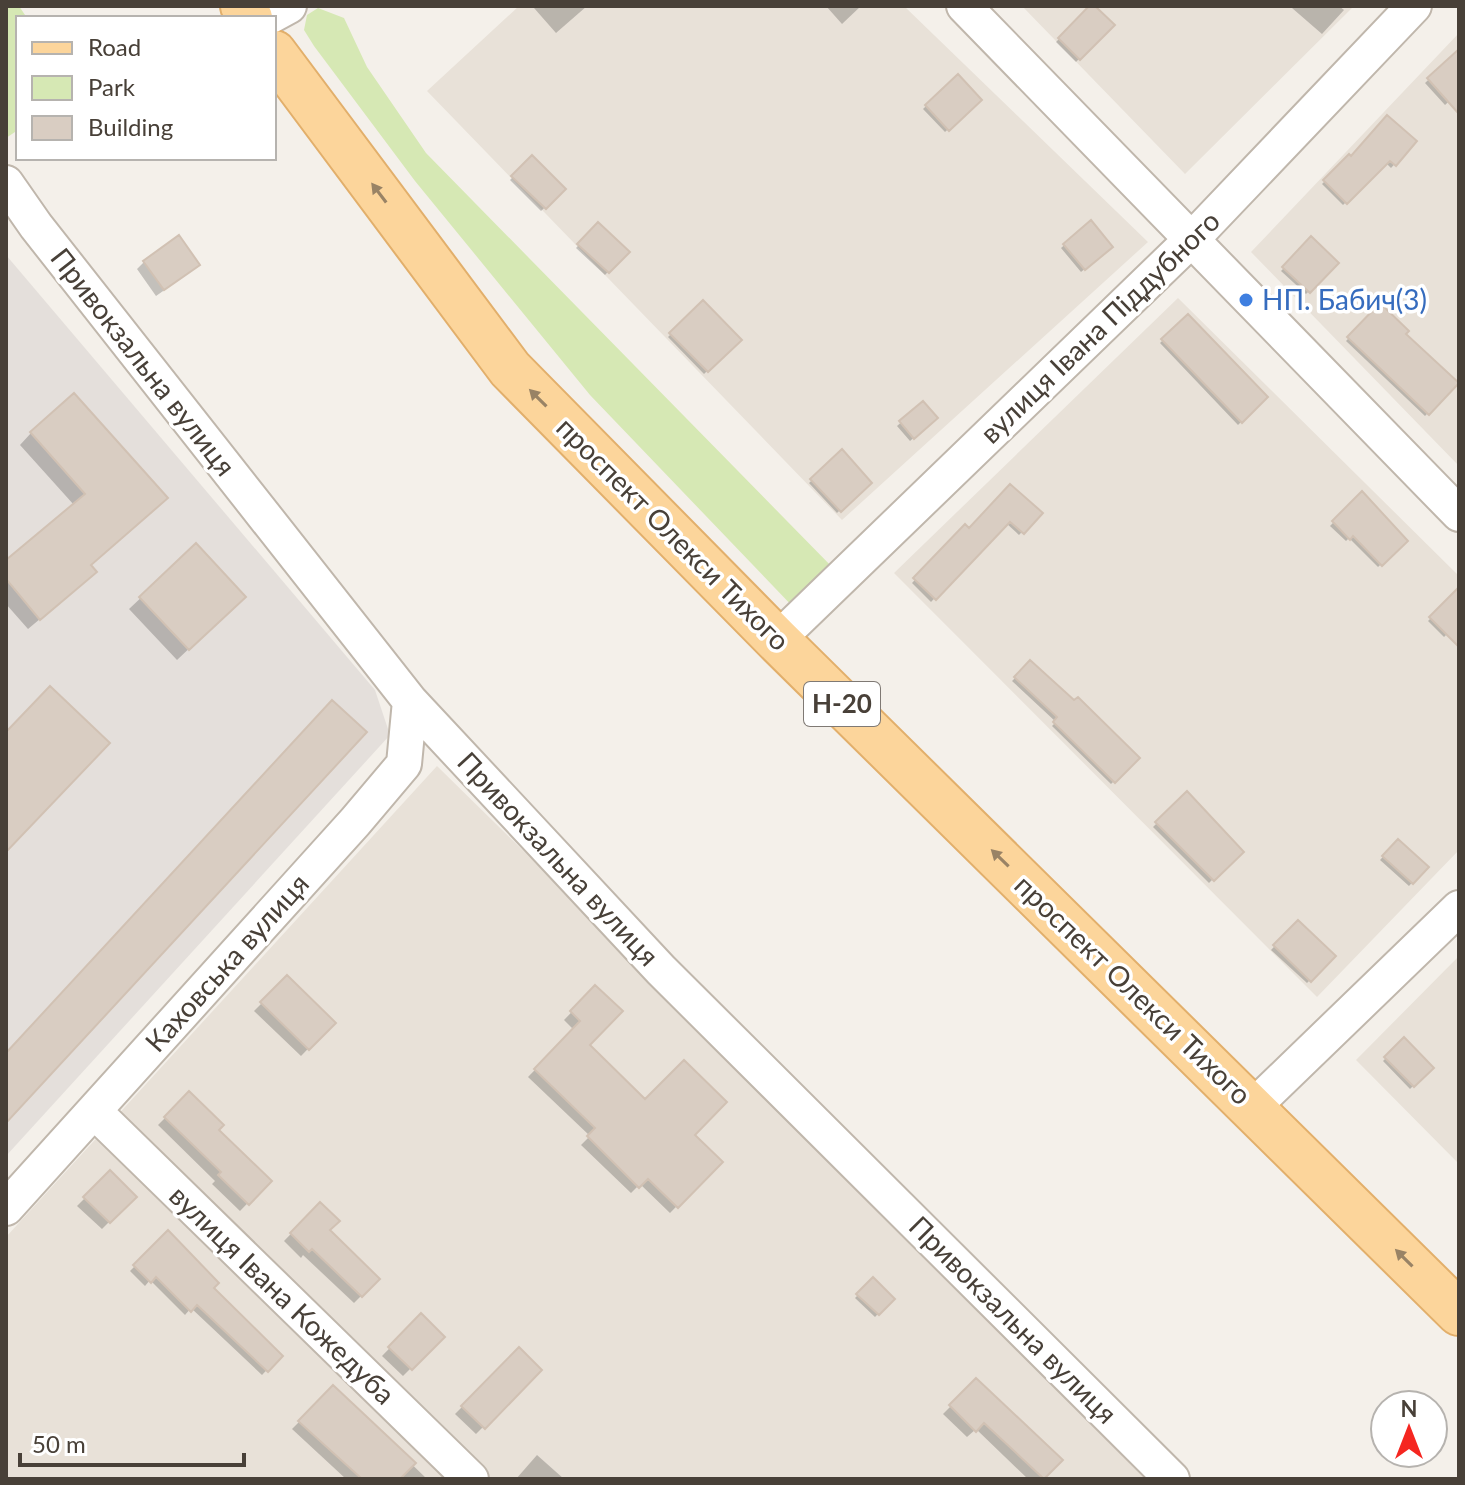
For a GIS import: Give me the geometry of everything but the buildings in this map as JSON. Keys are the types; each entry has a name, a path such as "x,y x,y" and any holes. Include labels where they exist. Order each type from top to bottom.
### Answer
{"main road":[{"name":"проспект Олекси Тихого","path":"276,56 510,369 777,640 1459,1313"}],"street":[{"path":"271,16 289,6"},
{"path":"964,6 1459,514"},
{"name":"вулиця Івана Піддубного","path":"777,640 1192,239 1414,6"},
{"name":"Привокзальна вулиця","path":"6,183 36,226 410,701 661,970 1172,1479"},
{"name":"Каховська вулиця","path":"6,1208 404,764 410,701"},
{"path":"1253,1107 1459,908"},
{"name":"вулиця Івана Кожедуба","path":"94,1111 471,1479"}],"shaded area":[{"path":"519,6 904,6 1148,242 842,520 427,91"},
{"path":"1022,6 1354,6 1185,174"},
{"path":"1459,33 1459,466 1251,252"},
{"path":"6,255 375,690 390,735 6,1156"},
{"path":"1178,298 1459,576 1459,850 1317,997 894,573"},
{"path":"437,766 1162,1479 6,1479 6,1237"},
{"path":"1459,956 1459,1164 1356,1060"}],"green space":[{"path":"6,6 19,6 26,16 16,16 16,131 6,138"},
{"path":"318,8 344,18 367,67 426,153 837,572 797,611 590,395 415,181 304,30 307,15"}],"place":[{"name":"НП. Бабич(3)","path":"1246,300"}]}
